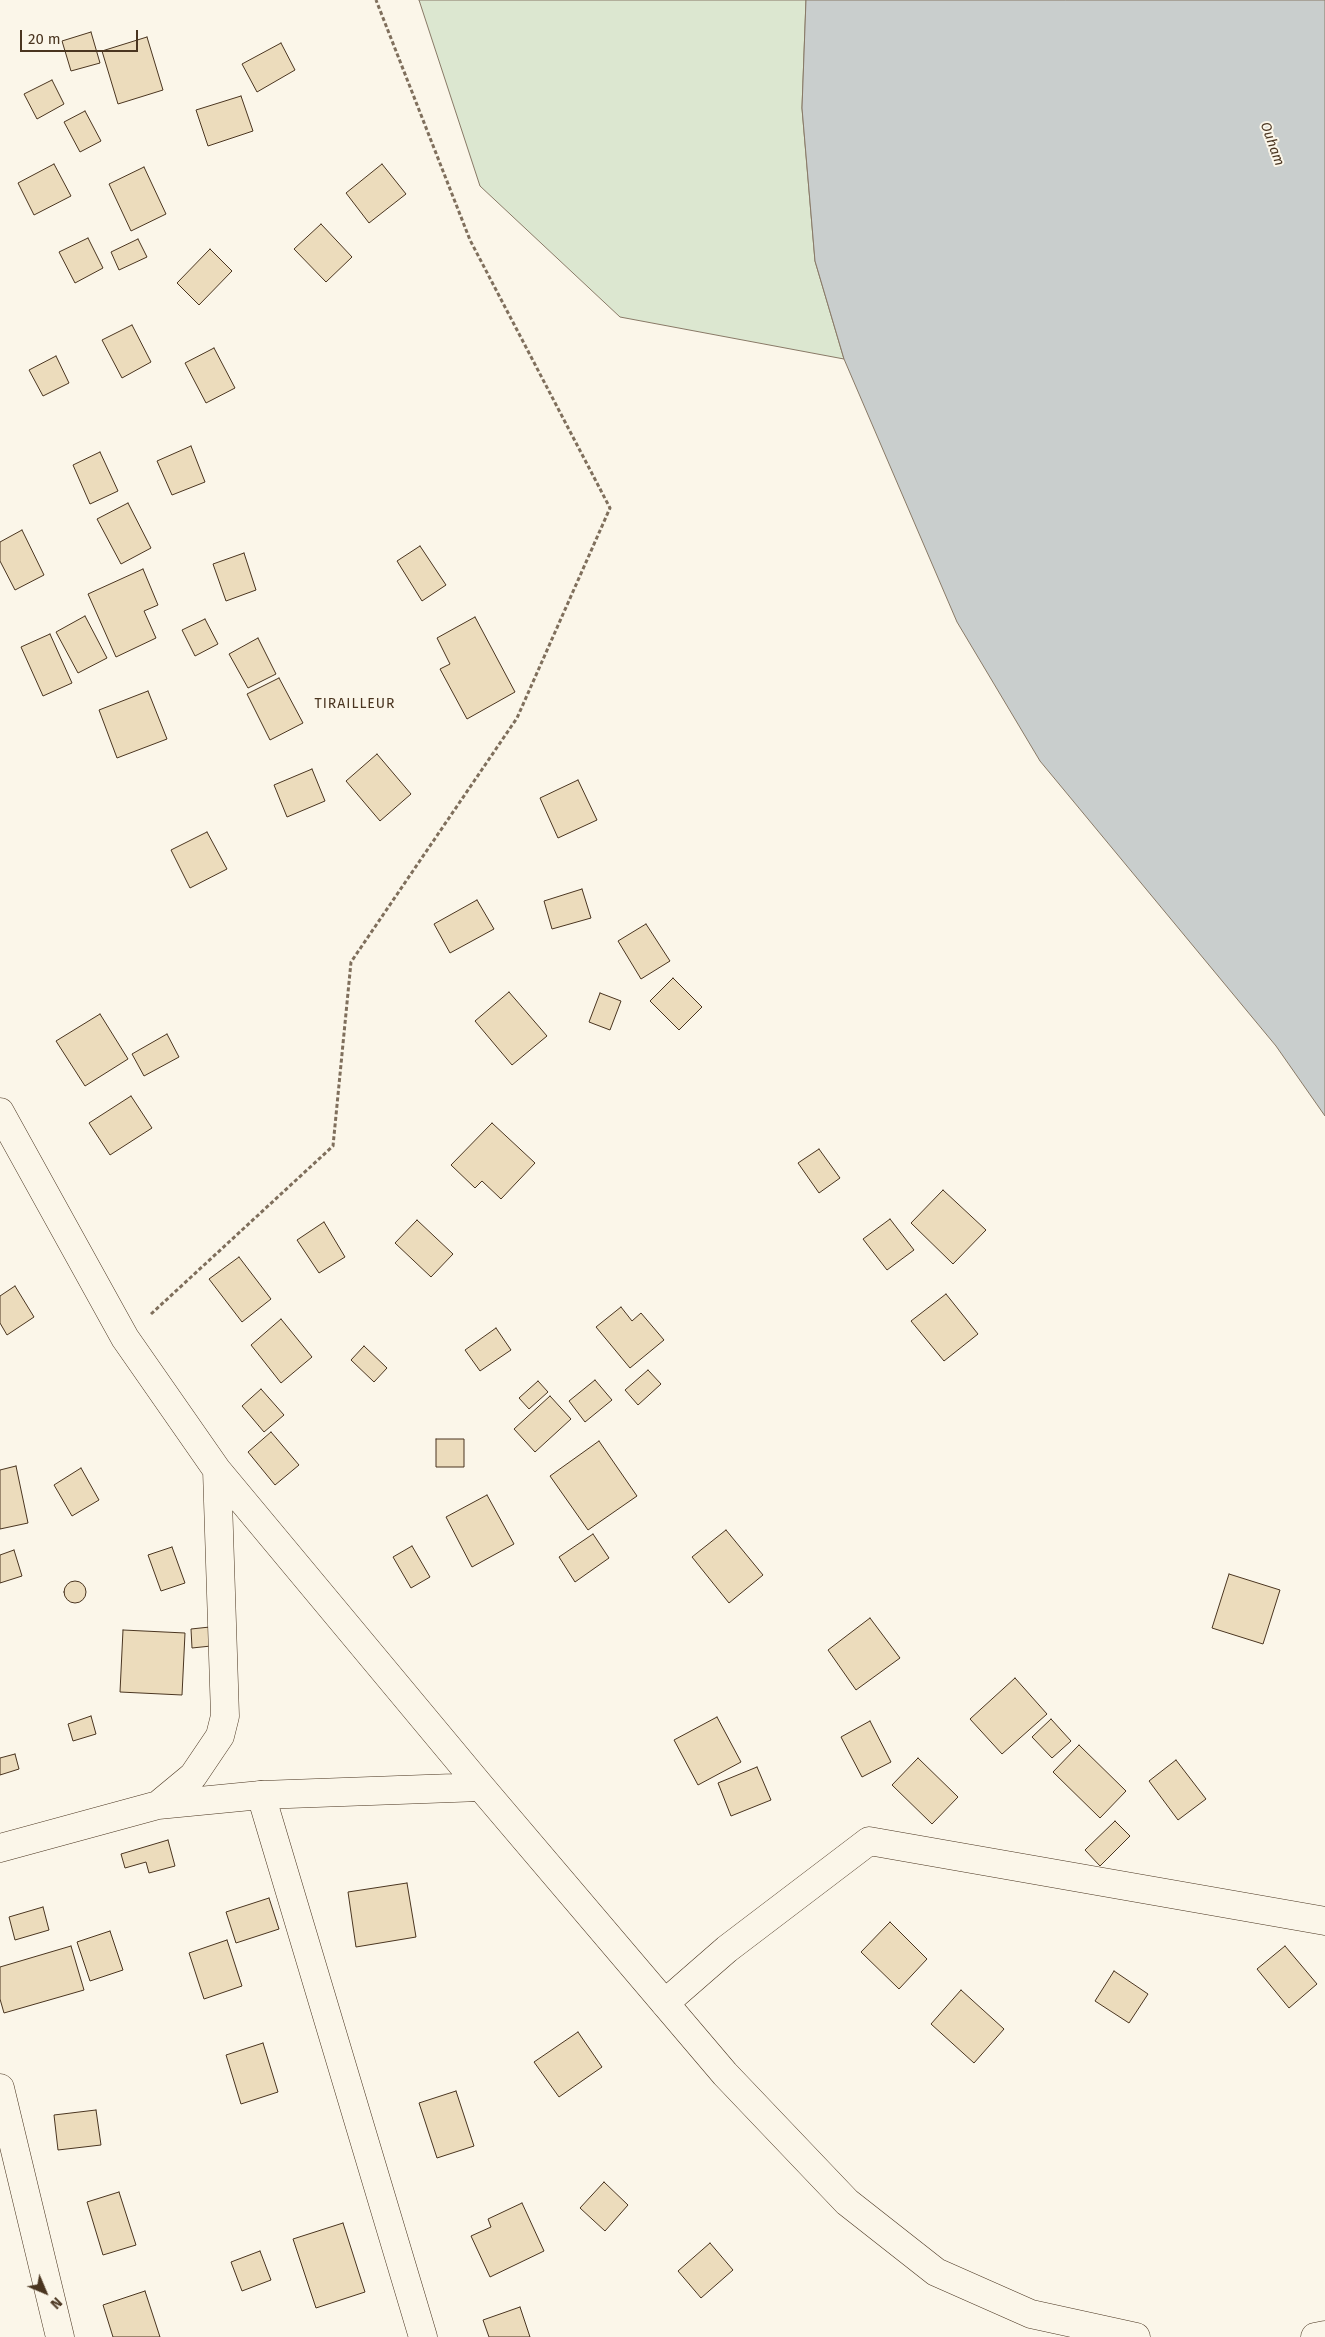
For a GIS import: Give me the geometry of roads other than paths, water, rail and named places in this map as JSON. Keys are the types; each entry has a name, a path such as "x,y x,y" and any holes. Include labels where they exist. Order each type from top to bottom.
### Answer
{"main road":[{"path":"0,1112 125,1338 217,1470 481,1788 725,2074 847,2202 936,2272 1032,2314 1136,2337"},
{"path":"158,1805 193,1776 220,1736 225,1716 217,1470"},
{"path":"0,1848 158,1805 261,1795 481,1788"},
{"path":"261,1795 423,2337"},
{"path":"665,2003 727,1949 869,1841 1325,1922"},
{"path":"0,2088 60,2337"},
{"path":"1315,2337 1325,2335"}],"water":[{"name":"Ouham","path":"806,0 1325,0 1325,1116 1276,1046 1040,761 957,622 844,359 815,261 802,108"}],"district":[{"name":"TIRAILLEUR","path":"355,704"}]}
